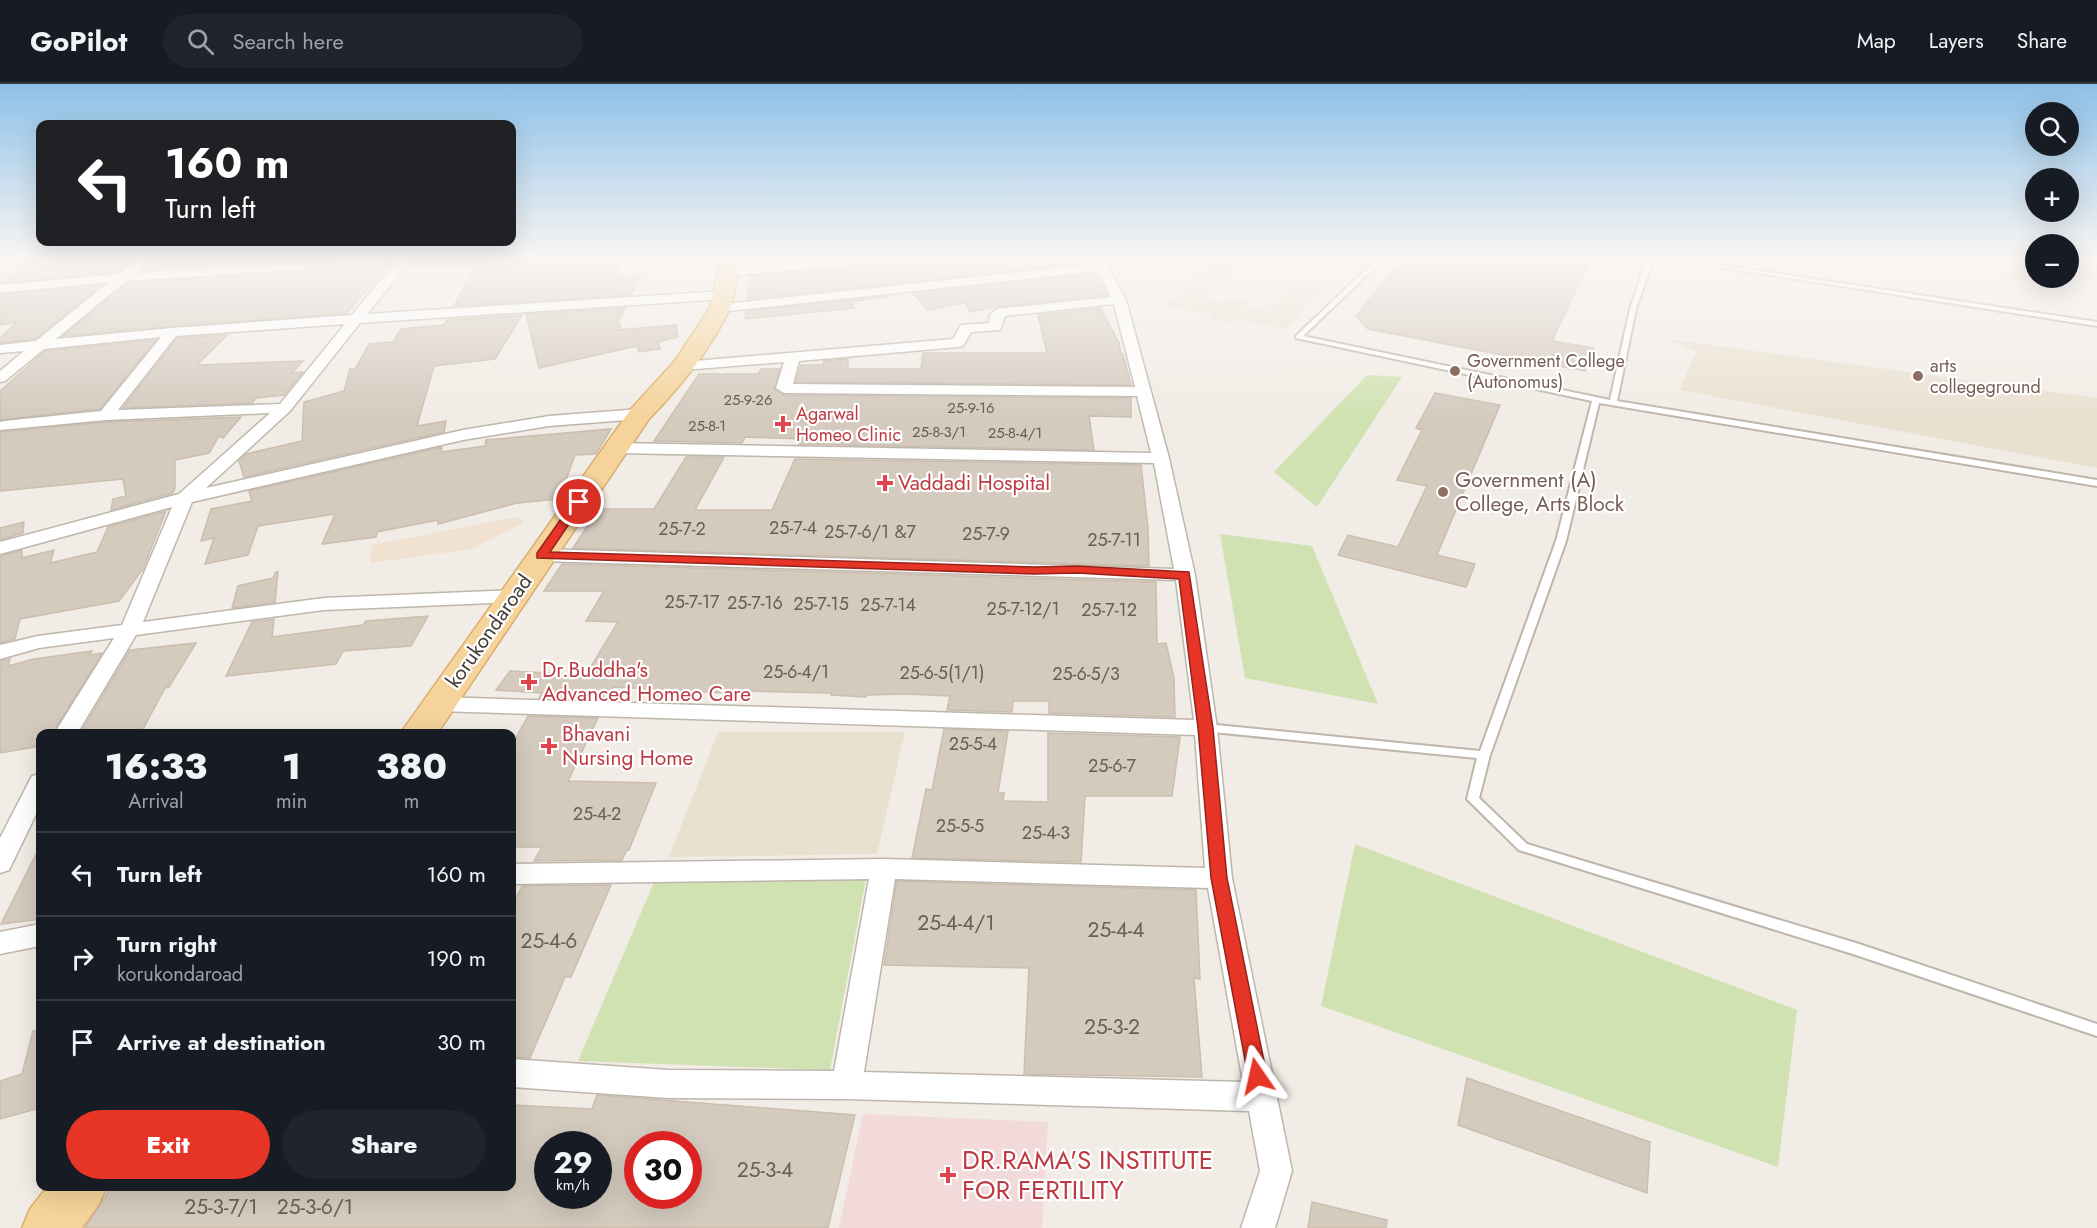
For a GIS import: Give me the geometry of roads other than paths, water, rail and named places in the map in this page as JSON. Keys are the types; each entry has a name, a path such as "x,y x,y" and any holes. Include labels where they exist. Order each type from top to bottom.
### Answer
{"main road":[{"name":"korukondaroad","path":"421,729 640,414 683,366 710,312"},
{"path":"49,1228 77,1191"}],"street":[{"path":"0,378 79,312"},
{"path":"68,729 130,628 185,498 285,408 362,312"},
{"path":"0,349 424,312"},
{"path":"683,366 958,343 966,328 995,327 997,315 1001,312"},
{"path":"1122,312 1161,458 1185,575 1206,728 1219,878 1276,1171 1258,1228"},
{"path":"106,415 171,333"},
{"path":"793,357 784,388 1142,392"},
{"path":"1,427 106,415 285,408"},
{"path":"0,548 185,498 463,435 549,421 640,414"},
{"path":"616,448 1161,458"},
{"path":"541,555 1185,575"},
{"path":"0,652 38,642 130,628 324,604 513,596"},
{"path":"438,704 1206,728"},
{"path":"0,863 36,790"},
{"path":"516,874 884,869 1219,878"},
{"path":"848,1085 884,869"},
{"path":"0,943 36,936"},
{"path":"516,1073 668,1084 848,1085 1262,1097"}],"lane":[{"path":"1325,312 1299,337 1596,400 2097,483"},
{"path":"1613,403 1632,312"},
{"path":"2021,312 2097,324"},
{"path":"1596,400 1561,541 1484,755 1473,799 1522,847 1856,949 2097,1030"},
{"path":"1206,728 1484,755"}],"place":[{"name":"Government College (Autonomus)","path":"1455,371"},
{"name":"arts collegeground","path":"1918,376"},
{"name":"Agarwal Homeo Clinic","path":"783,424"},
{"name":"Vaddadi Hospital","path":"885,483"},
{"name":"Government (A) College, Arts Block","path":"1443,492"},
{"name":"Dr.Buddha's Advanced Homeo Care","path":"529,682"},
{"name":"Bhavani Nursing Home","path":"549,746"},
{"name":"DR.RAMA'S INSTITUTE FOR FERTILITY","path":"948,1175"}]}
